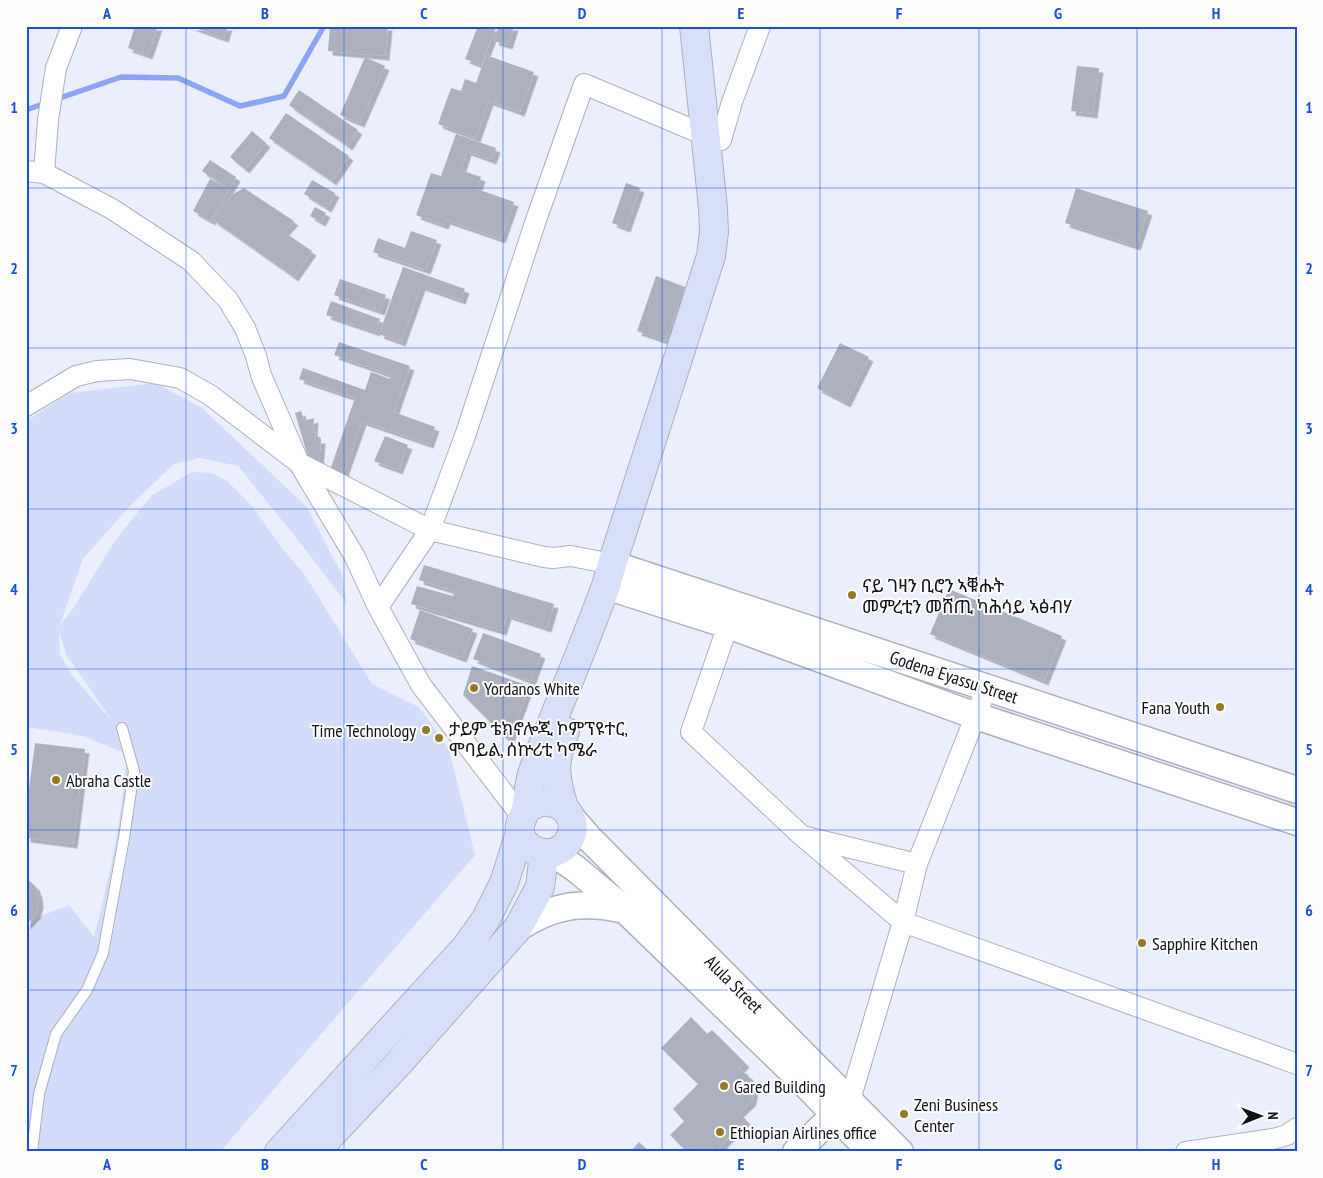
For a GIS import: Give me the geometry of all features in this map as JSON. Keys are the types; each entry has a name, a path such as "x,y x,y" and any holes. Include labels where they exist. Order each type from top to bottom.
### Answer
{"main road":[{"path":"694,26 713,138"},
{"path":"566,811 556,803 548,801 539,802 522,820 524,841 529,848 549,853 562,848 568,842 572,833 572,823 566,811 556,777 559,745 616,578 711,256 714,232 710,26"},
{"path":"279,1152 466,946 486,920 504,883 533,772 616,578"},
{"path":"315,1152 397,1065 518,928 540,886 549,853"}],"street":[{"path":"72,26 54,78 47,128 35,172 112,209 191,261 228,300 245,328 256,356 260,375 299,463 355,557 378,607 421,685 522,820"},
{"path":"378,607 430,530 465,436 536,220 584,84 713,138 732,102 760,26"},
{"path":"26,406 76,376 97,371 130,369 180,378 210,395 299,463 430,530 544,557 571,556 616,578 728,625 976,716 1297,822"},
{"name":"Godena Eyassu Street","path":"616,578 987,688 1297,790"},
{"path":"728,625 692,732 801,835 903,922 1297,1064"},
{"path":"796,1152 842,1108 903,922 917,864 987,688"},
{"name":"Alula Street","path":"566,811 842,1108 871,1152"},
{"path":"801,835 917,864"},
{"name":"Alula Street","path":"549,853 576,870 625,910 804,1083 842,1108 900,1152"},
{"path":"518,928 546,912 572,906 597,904 625,910"},
{"path":"1186,1152 1273,1139 1286,1135 1297,1128"}],"lane":[{"path":"32,1152 39,1094 56,1034 87,990 103,953 134,771 122,728"}],"shaded area":[{"path":"155,383 201,407 307,507 342,575 347,604 238,466 200,458 174,464 130,506 83,559 59,627 74,607 116,539 152,495 192,472 212,473 227,481 252,506 282,548 305,575 372,684 419,707 449,749 475,855 220,1152 26,1152 26,928 41,916 69,905 94,937 115,846 127,754 83,736 26,727 26,421 70,393","holes":["59,631 67,656 113,722 71,674 60,654"]}],"building":[{"path":"135,26 158,26 148,55 128,48"},
{"path":"190,26 228,26 224,38"},
{"path":"330,26 388,26 385,56 328,51"},
{"path":"478,26 496,27 481,65 465,59"},
{"path":"499,26 514,26 508,45 494,41"},
{"path":"486,55 534,72 520,112 489,101 476,138 438,124 451,88 461,91 465,79 476,83"},
{"path":"365,57 385,66 360,123 340,115"},
{"path":"1077,66 1099,68 1093,114 1071,111"},
{"path":"299,90 358,130 348,146 289,105"},
{"path":"286,113 349,156 332,181 269,138"},
{"path":"252,131 266,143 245,169 230,157"},
{"path":"456,134 496,148 492,160 467,151 461,170 481,177 477,189 514,202 501,239 446,220 444,225 416,215 431,173 441,176"},
{"path":"210,160 236,177 211,221 193,211 210,179 226,187 202,171"},
{"path":"312,180 335,193 327,208 304,194"},
{"path":"626,183 640,188 626,228 612,223"},
{"path":"244,188 294,221 284,232 312,251 294,277 213,220 231,195"},
{"path":"1076,188 1148,211 1136,246 1065,223"},
{"path":"315,207 326,213 321,222 310,216"},
{"path":"411,231 437,240 426,270 373,252 378,238 405,248"},
{"path":"403,267 465,289 461,300 421,286 401,342 379,334"},
{"path":"656,276 685,287 666,341 637,331"},
{"path":"340,279 386,295 380,311 334,295"},
{"path":"331,301 380,319 376,332 326,315"},
{"path":"339,342 410,366 394,412 435,427 429,444 362,421 343,475 330,470 355,398 299,379 303,368 365,390 371,372 390,379 391,375 334,355"},
{"path":"840,343 869,357 846,403 817,388"},
{"path":"301,411 304,421 314,418 313,432 316,433 315,439 321,439 319,465 310,464 295,413"},
{"path":"385,436 408,445 398,470 374,461"},
{"path":"424,565 554,604 547,628 507,615 502,631 411,604 417,586 453,596 454,591 419,580"},
{"path":"949,589 1062,636 1044,681 930,634"},
{"path":"420,610 473,629 462,658 410,639"},
{"path":"483,633 541,654 531,681 473,659"},
{"path":"472,666 529,686 509,741 463,695"},
{"name":"Abraha Castle","path":"35,743 85,749 73,844 26,838 26,811"},
{"path":"26,878 35,886 39,904 36,914 26,925"},
{"name":"Gared Building","path":"691,1017 707,1034 712,1030 745,1063 739,1069 748,1075 754,1088 751,1102 739,1113 746,1120 716,1151 713,1148 709,1152 687,1152 670,1135 684,1121 673,1109 698,1084 661,1048"},
{"path":"639,1142 650,1152 630,1152"}],"waterway":[{"path":"54,100 121,77 178,78 240,106 284,96 324,26"},
{"path":"26,110 46,103"}],"place":[{"name":"ናይ ገዛን ቢሮን ኣቑሑት መምረቲን መሸጢ ካሕሳይ ኣፅብሃ","path":"852,595"},
{"name":"Yordanos White","path":"474,688"},
{"name":"Fana Youth","path":"1220,707"},
{"name":"Time Technology","path":"426,730"},
{"name":"ታይም ቴክኖሎጂ ኮምፕዩተር, ሞባይል, ሰኵሪቲ ካሜራ","path":"439,738"},
{"name":"Abraha Castle","path":"56,780"},
{"name":"Sapphire Kitchen","path":"1142,943"},
{"name":"Gared Building","path":"724,1086"},
{"name":"Zeni Business Center","path":"904,1114"},
{"name":"Ethiopian Airlines office","path":"720,1132"}]}
